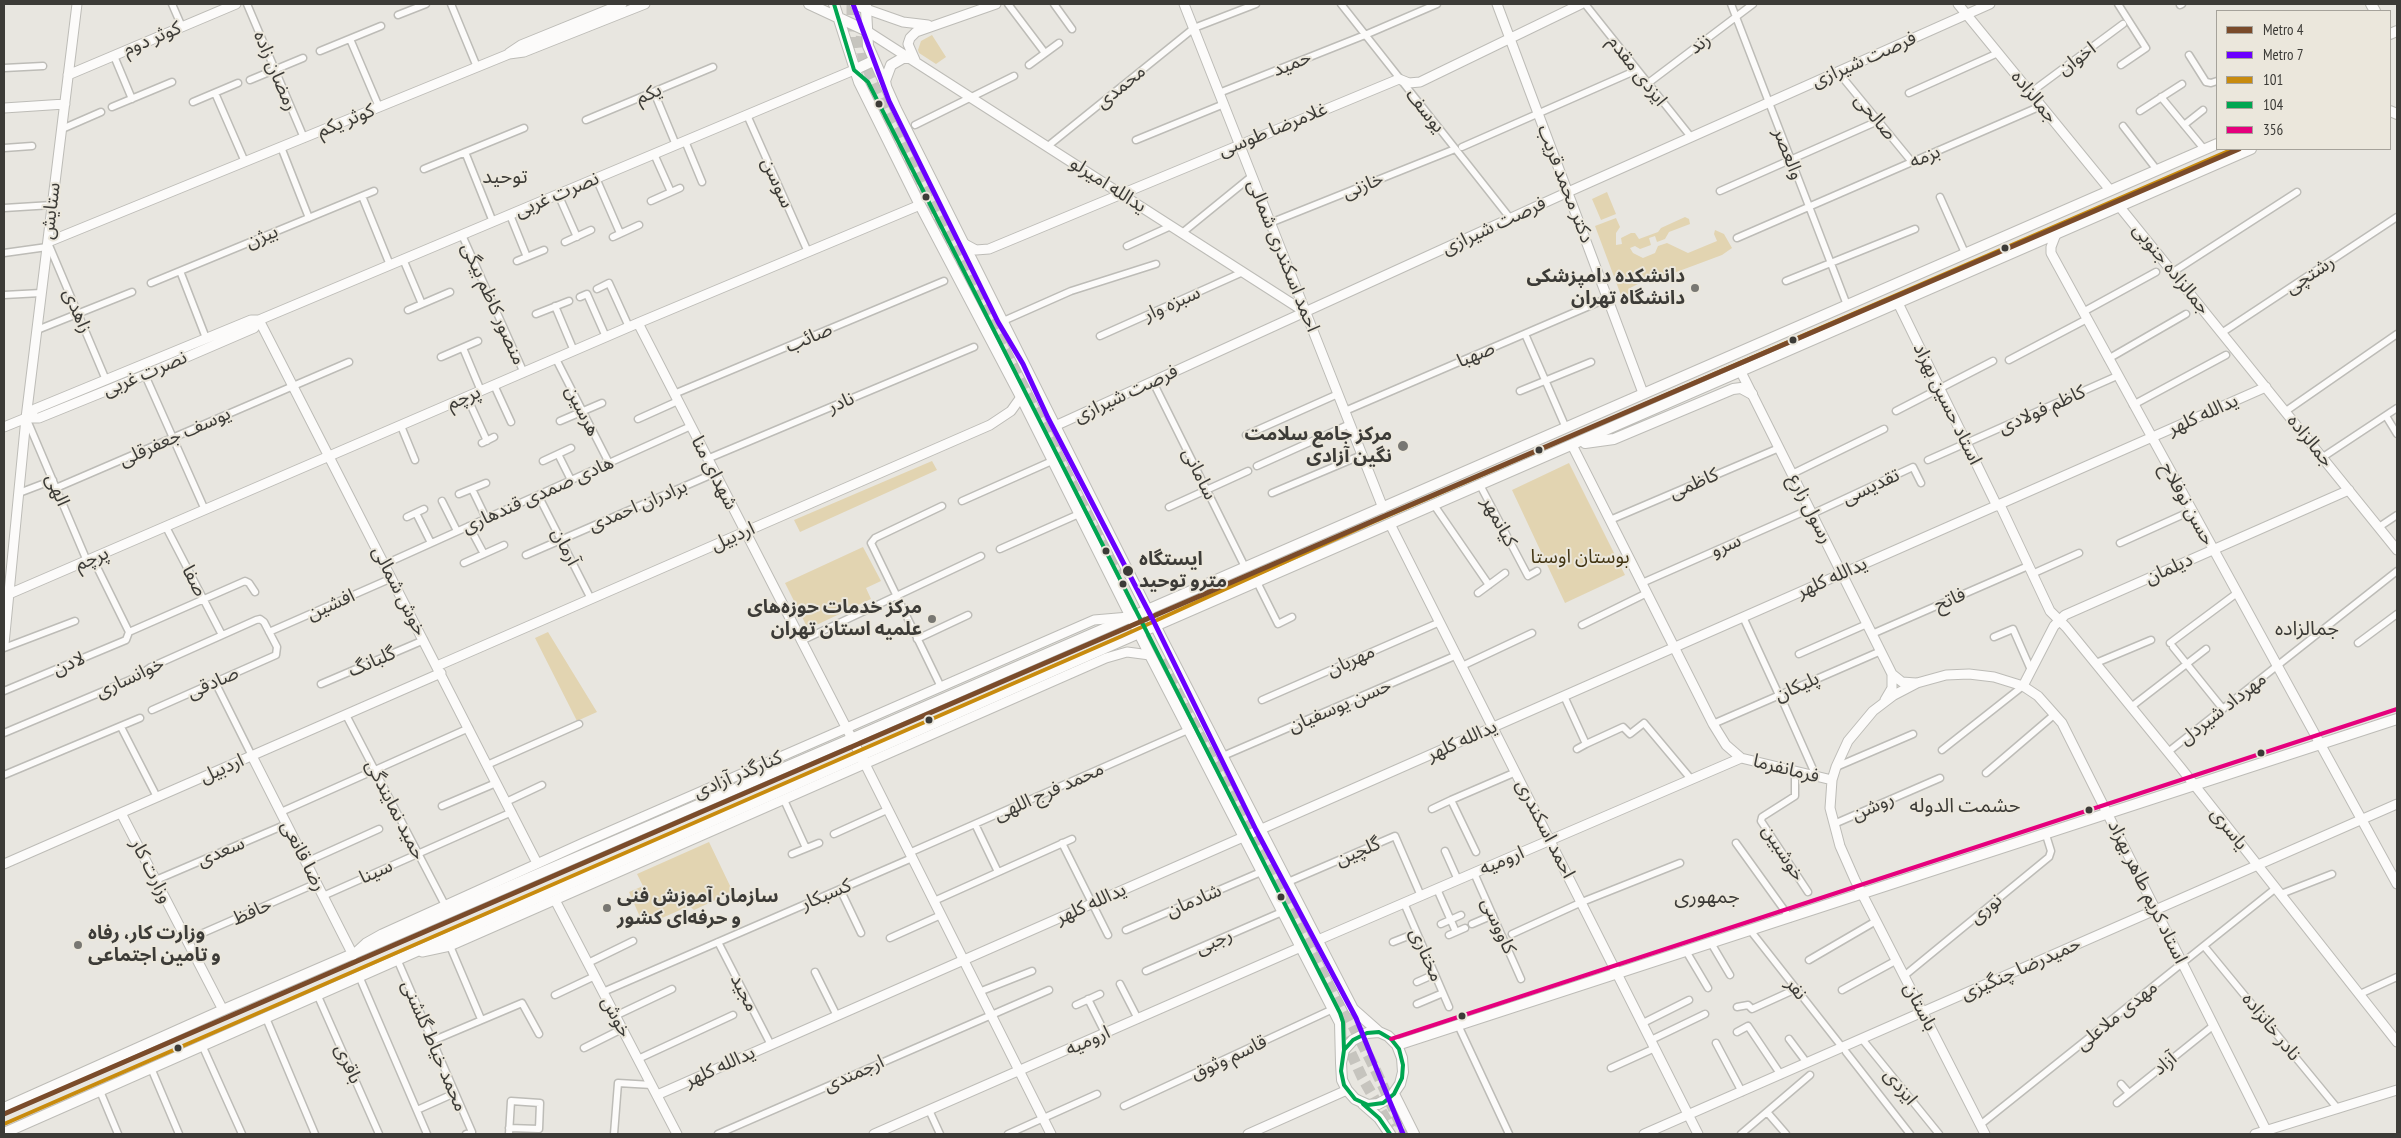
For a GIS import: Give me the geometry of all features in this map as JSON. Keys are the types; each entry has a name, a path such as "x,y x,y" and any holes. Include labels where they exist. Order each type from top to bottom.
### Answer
{"main road":[{"path":"809,4 867,31"},
{"path":"834,4 854,70 920,205 1021,397 1188,730 1333,1008 1340,1023 1342,1080 1347,1090 1379,1118 1388,1134"},
{"path":"855,4 866,6 868,46 873,61 1001,322 1353,1010 1379,1032 1392,1038 1397,1045 1402,1058 1403,1072 1400,1084 1394,1094 1378,1104 1363,1104"},
{"path":"887,89 885,81 891,65 903,58 913,60"},
{"path":"854,70 873,61"},
{"path":"4,1108 223,1010 354,955 2216,144"},
{"path":"4,1133 317,994 862,760 1155,626 2249,150"},
{"path":"1572,445 1614,440 1733,389 1741,388 1752,394"},
{"path":"1643,393 1656,422"},
{"path":"1039,434 1055,426"},
{"path":"1383,508 1390,524"},
{"path":"1397,1045 2046,835 2109,814 2192,782 2321,744 2397,719"},
{"path":"1341,1062 1344,1050 1353,1040 1366,1033 1379,1032"},
{"path":"1394,1094 1414,1134"}],"street":[{"name":"ستایش","path":"4,646 26,418 77,4"},
{"path":"172,4 182,27"},
{"name":"کوثر دوم","path":"68,75 236,4"},
{"name":"رمضان زاده","path":"247,4 304,138"},
{"path":"398,15 426,4"},
{"path":"452,4 477,67"},
{"path":"509,54 521,44 622,4"},
{"name":"کوثر یکم","path":"47,245 509,54 524,52 645,4"},
{"path":"913,60 908,48 910,38 921,29 941,24 996,4"},
{"path":"1008,4 1045,53"},
{"path":"1054,4 1072,29"},
{"name":"احمد اسکندری شمالی","path":"1184,4 1383,508"},
{"name":"محمدی","path":"1048,146 1194,28 1256,4"},
{"name":"یوسف","path":"1340,4 1398,79 1459,148 1510,218"},
{"path":"1365,35 1437,4"},
{"name":"دکتر محمد قریب","path":"1496,4 1643,393"},
{"name":"غلامرضا طوسی","path":"961,241 976,250 989,249 1398,79 1409,83 1420,82 1583,4"},
{"name":"ایزدی مقدم","path":"1583,4 1691,137"},
{"name":"والعصر","path":"1731,4 1847,305"},
{"name":"زند","path":"1647,84 1753,4"},
{"name":"جمالزاده","path":"1958,4 2110,190"},
{"name":"فرصت شیرازی","path":"1055,426 1510,218 1990,4"},
{"path":"2118,4 2146,48 2121,65"},
{"path":"866,6 903,22 941,24"},
{"name":"اخوان","path":"2030,93 2123,24"},
{"path":"320,52 381,26"},
{"name":"یدالله امیرلو","path":"867,31 1306,312"},
{"name":"حمید","path":"1219,93 1365,35"},
{"path":"350,39 378,107"},
{"path":"1029,65 1059,43"},
{"path":"1909,93 1998,53"},
{"path":"2189,55 2206,82 2211,83 2216,80"},
{"path":"114,56 132,99"},
{"path":"250,80 303,58"},
{"path":"4,68 43,66"},
{"name":"یکم","path":"586,120 713,68"},
{"name":"نصرت غربی","path":"26,418 35,409 251,320 259,320 854,70"},
{"name":"خازنی","path":"1270,223 1459,148 1637,70"},
{"name":"صالحی","path":"1838,72 1912,162"},
{"path":"915,125 1014,76"},
{"path":"112,107 172,82"},
{"path":"193,102 238,83"},
{"path":"2140,111 2182,84"},
{"path":"654,92 676,145"},
{"path":"215,93 245,162"},
{"path":"2161,97 2204,149"},
{"path":"4,108 65,104"},
{"path":"1136,140 1224,104"},
{"name":"بزمه","path":"1737,238 2041,106"},
{"path":"2184,125 2203,110"},
{"path":"62,129 102,112"},
{"name":"سوسن","path":"747,115 808,252"},
{"path":"1720,191 1878,121"},
{"path":"2123,126 2157,170"},
{"path":"424,169 524,128"},
{"path":"685,141 702,182"},
{"path":"4,148 32,146"},
{"path":"281,147 309,218"},
{"path":"465,152 493,222"},
{"path":"654,154 671,192"},
{"path":"1182,233 1252,176"},
{"path":"596,178 620,233"},
{"path":"651,201 680,188"},
{"name":"بیژن","path":"151,283 374,191"},
{"path":"2173,272 2297,192"},
{"path":"558,194 577,236"},
{"path":"362,196 390,265"},
{"path":"1940,197 1965,253"},
{"path":"4,208 52,205"},
{"name":"پرچم","path":"9,594 638,323 920,205"},
{"name":"جمالزاده جنوبی","path":"2119,206 2223,332"},
{"path":"510,215 527,257"},
{"name":"رشتچی","path":"2223,332 2397,217"},
{"path":"613,236 639,224"},
{"path":"1127,246 1171,226"},
{"path":"1786,281 1915,229"},
{"path":"565,242 591,230"},
{"name":"حسن نوفلاح","path":"2056,234 2051,251 2085,316 2397,883"},
{"name":"منصور کاظم بیگی","path":"462,235 524,373"},
{"path":"4,253 47,245"},
{"name":"زاهدی","path":"47,245 79,314 106,380"},
{"path":"516,261 544,250"},
{"path":"403,260 422,304"},
{"path":"1001,322 1071,291 1156,264"},
{"path":"180,271 206,338"},
{"name":"سبزه‌ وار","path":"1100,336 1243,272"},
{"path":"2009,360 2156,272"},
{"name":"صائب","path":"638,419 676,398 944,281"},
{"path":"1278,295 1291,292 1293,281"},
{"path":"597,288 609,283 629,327"},
{"path":"37,330 132,292"},
{"path":"408,310 450,292"},
{"path":"4,295 41,293"},
{"path":"580,296 587,294 606,337"},
{"name":"صهبا","path":"1345,411 1608,298"},
{"path":"536,314 569,301"},
{"name":"استاد حسین بهزاد","path":"1898,303 1999,505 2047,607 2058,620"},
{"path":"1315,336 1313,319 1320,305"},
{"path":"555,306 574,351"},
{"path":"2108,359 2186,314"},
{"name":"نصرت غربی","path":"4,427 26,418 39,418 145,375 254,328 259,320"},
{"name":"خوش شمالی","path":"259,320 538,863"},
{"name":"شهدای منا","path":"638,323 1051,1134"},
{"name":"جمالزاده","path":"2223,332 2397,550"},
{"path":"1525,334 1566,428"},
{"path":"2286,411 2397,334"},
{"path":"441,357 478,341"},
{"name":"نادر","path":"708,459 974,347"},
{"path":"463,348 481,391"},
{"path":"2133,405 2226,355"},
{"name":"هرسین","path":"556,359 608,463"},
{"path":"1896,411 1994,361"},
{"name":"یوسف جعفرقلی","path":"56,488 349,362"},
{"path":"1520,391 1591,362"},
{"name":"رسول زارع","path":"1740,372 1892,674"},
{"path":"145,375 205,510"},
{"name":"کاظم فولادی","path":"1928,460 2118,376"},
{"name":"سامانی","path":"1153,382 1245,567"},
{"path":"494,385 512,422"},
{"name":"یدالله کلهر","path":"657,1095 2266,387"},
{"path":"1246,435 1338,394"},
{"path":"467,397 484,442 494,437"},
{"name":"اردبیل","path":"4,864 346,714 591,598 990,425 1011,411 1021,397"},
{"path":"560,421 602,403"},
{"path":"2323,457 2397,408"},
{"path":"2386,416 2397,434"},
{"name":"الهی","path":"26,418 90,560 129,632"},
{"path":"1257,466 1350,424"},
{"path":"400,426 415,460"},
{"name":"هادی صمدی قندهاری","path":"385,564 691,426"},
{"path":"1792,474 1884,429"},
{"path":"1572,445 1713,724 1726,745 1740,758"},
{"path":"543,461 571,448"},
{"name":"کاظمی","path":"1610,520 1779,448"},
{"path":"558,454 571,480"},
{"path":"1272,494 1362,455"},
{"path":"962,501 1052,461"},
{"name":"تقدیسی","path":"1811,512 1913,467 1921,483"},
{"path":"1169,507 1248,471"},
{"name":"برادران احمدی","path":"526,555 714,473"},
{"path":"19,493 53,480"},
{"path":"459,494 486,483"},
{"name":"کیانمهر","path":"1480,485 1528,576 1537,571"},
{"path":"472,489 486,518"},
{"name":"دیلمان","path":"2058,620 2065,615 2349,490"},
{"name":"آرمان","path":"538,495 591,598"},
{"path":"442,502 457,531"},
{"path":"1434,505 1489,585"},
{"path":"941,687 872,548 872,543 875,538 942,506"},
{"path":"407,517 424,509"},
{"path":"2120,542 2191,511"},
{"name":"سرو","path":"1642,583 1811,512"},
{"path":"416,513 431,543"},
{"path":"1000,548 1079,514"},
{"path":"2379,527 2397,515"},
{"name":"احمد اسکندری","path":"1390,524 1698,1134"},
{"path":"469,526 484,554"},
{"name":"صفا","path":"166,527 222,635"},
{"path":"464,563 504,545"},
{"name":"فاتح","path":"1872,634 2030,570 2079,553"},
{"path":"801,640 981,556"},
{"name":"مهرداد شیردل","path":"2168,752 2397,571"},
{"path":"1478,593 1505,573"},
{"name":"افشین","path":"269,632 392,578"},
{"name":"لادن","path":"4,692 126,640 129,632 245,581 249,583 255,592"},
{"path":"1257,582 1278,624 1292,617"},
{"path":"1582,625 1647,593"},
{"path":"2222,709 2171,645 2237,593"},
{"path":"2358,643 2397,614"},
{"path":"917,639 968,615"},
{"name":"کنارگذر آزادی","path":"354,955 371,940 445,904 1094,620 1132,617"},
{"path":"1743,617 1816,776"},
{"name":"خوانساری","path":"4,733 137,677 152,667 256,620 263,621 269,632"},
{"path":"1942,750 2023,686 2058,620"},
{"name":"یاسری","path":"2058,620 2132,707 2397,1042"},
{"path":"4,646 75,621"},
{"name":"مهربان","path":"1262,700 1440,622"},
{"path":"1799,654 1867,624"},
{"path":"1994,637 2013,629 2031,670"},
{"name":"صادقی","path":"152,710 275,656 277,648 269,632"},
{"path":"1106,658 1140,633"},
{"path":"1462,666 1532,633"},
{"name":"گلبانگ","path":"321,684 424,640"},
{"path":"2096,663 2151,640"},
{"path":"2132,707 2206,650"},
{"name":"پلیکان","path":"1713,724 1881,651"},
{"path":"400,958 450,946 784,800 862,760 1106,658 1127,652 1150,654"},
{"name":"حسن یوسفیان","path":"1223,756 1457,655"},
{"path":"1892,674 1902,682 1917,683"},
{"path":"1883,703 1892,688 1892,674"},
{"name":"استاد کریم طاهر بهزاد","path":"1883,703 1917,683 1946,675 1969,674 1994,677 2023,686 2038,696 2055,714 2062,723 2109,814 2267,1132"},
{"path":"215,682 252,756"},
{"path":"1564,696 1586,744"},
{"name":"باستان","path":"1883,703 1857,729 1848,741 1832,780 1830,808 1855,880 1985,1134"},
{"name":"حمید نمایندگی","path":"346,714 445,904"},
{"path":"1986,773 2055,714"},
{"path":"4,775 140,718"},
{"path":"487,765 579,724"},
{"path":"1577,749 1623,727 1630,734 1644,724 1691,779"},
{"path":"120,727 157,797"},
{"path":"281,812 469,728"},
{"name":"محمد فرج اللهی","path":"911,856 975,824 1188,730"},
{"path":"1836,767 1913,734"},
{"name":"رضا قانعی","path":"252,756 354,955"},
{"name":"فرمانفرما","path":"1740,758 1832,780"},
{"name":"ارومیه","path":"1318,940 1740,758"},
{"name":"خوشبین","path":"1796,771 1795,796 1762,817 1761,820 1808,892"},
{"path":"1432,809 1516,772"},
{"name":"روشن","path":"1834,824 1940,778"},
{"path":"442,806 496,783"},
{"path":"506,802 542,785"},
{"path":"784,800 806,848"},
{"path":"1451,800 1476,852"},
{"name":"حمیدرضا چنگیزی","path":"1644,1134 1807,1063 1844,1050 1862,1039 2397,804"},
{"path":"834,834 887,810"},
{"name":"سینا","path":"323,896 512,812"},
{"name":"وزارت کار","path":"121,813 223,1010"},
{"name":"سعدی","path":"156,880 287,824"},
{"path":"975,824 998,872"},
{"path":"306,862 379,829"},
{"name":"نوری","path":"1904,976 2049,857 2051,851 2046,835"},
{"name":"گلچین","path":"1288,882 1395,836 1422,896"},
{"path":"934,901 1072,839"},
{"path":"792,854 819,843"},
{"path":"1062,843 1108,935"},
{"path":"1736,843 1790,918"},
{"path":"1445,851 1458,880"},
{"name":"کسبکار","path":"603,992 840,889 911,856"},
{"path":"1512,934 1582,902 1680,863"},
{"name":"شادمان","path":"1126,930 1261,872"},
{"name":"کاووسی","path":"1474,873 1521,979"},
{"name":"مهدی ملاعلی","path":"1980,1125 2204,946 2278,891 2332,874"},
{"name":"حافظ","path":"187,940 317,883"},
{"path":"840,889 861,933"},
{"path":"1437,889 1456,932"},
{"name":"خوش","path":"555,900 677,1134"},
{"name":"مختاری","path":"1404,903 1449,1007"},
{"name":"رجبی","path":"1146,971 1282,912"},
{"path":"890,938 940,915"},
{"path":"1441,924 1461,915"},
{"path":"1472,924 1493,915"},
{"path":"1809,960 1876,921"},
{"path":"1448,935 1464,928"},
{"name":"نفر","path":"1750,930 1910,1134"},
{"path":"1393,942 1416,933"},
{"path":"588,963 633,941"},
{"name":"مجید","path":"718,942 771,1045"},
{"path":"1711,943 1730,975"},
{"path":"450,946 482,1019"},
{"name":"نادر خانزاده","path":"2204,946 2338,1109"},
{"name":"ارومیه","path":"874,1134 890,1131 929,1110 1301,947"},
{"path":"1686,951 1708,988"},
{"name":"محمد خیاط گلشنی","path":"400,958 432,1041 455,1093 469,1133"},
{"path":"1842,990 1897,960"},
{"path":"979,992 1032,971"},
{"path":"815,972 837,1016"},
{"path":"1416,982 1435,974"},
{"path":"359,976 427,1134"},
{"path":"555,995 595,976"},
{"path":"2360,994 2397,977"},
{"path":"1120,984 1138,1019"},
{"path":"615,1016 672,988"},
{"path":"1736,1007 1748,1005 1752,1009 1796,989"},
{"name":"ارجمندی","path":"718,1134 990,1014 1049,990"},
{"path":"1417,1004 1443,993"},
{"name":"باقری","path":"317,994 379,1134"},
{"path":"1076,1004 1100,994"},
{"path":"1088,999 1105,1033"},
{"path":"1643,1023 1689,1000"},
{"path":"432,1041 522,1003 539,1034"},
{"name":"قاسم وثوق","path":"1124,1106 1333,1008"},
{"path":"1611,1068 1705,1014"},
{"path":"638,1059 733,1015"},
{"path":"266,1018 315,1134"},
{"path":"1458,1025 1509,1134"},
{"name":"آزاد","path":"2117,1103 2214,1025"},
{"path":"1737,1032 1748,1026 1781,1075"},
{"path":"584,1048 622,1029"},
{"name":"ایزدی","path":"1862,1039 1939,1134"},
{"path":"1789,1040 1807,1063"},
{"path":"1716,1043 1742,1092"},
{"path":"202,1045 242,1134"},
{"path":"151,1068 179,1134"},
{"path":"1741,1134 1810,1075"},
{"path":"614,1134 618,1083 652,1085"},
{"path":"2121,1084 2129,1093"},
{"path":"100,1090 118,1134"},
{"path":"1248,1134 1347,1090"},
{"path":"2255,1134 2267,1132 2397,1090"},
{"path":"416,1110 455,1093"},
{"path":"1008,1134 1097,1094"},
{"path":"511,1101 540,1103 539,1129 509,1131 511,1101"},
{"path":"929,1110 940,1134"},
{"path":"1767,1112 1786,1134"}],"green space":[{"path":"932,35 946,57 936,64 919,53 918,50 921,41"},
{"path":"1607,192 1616,214 1601,220 1592,199"},
{"path":"1685,217 1689,219 1690,224 1669,232 1665,239 1657,242 1655,236 1649,238 1651,245 1640,249 1635,246 1630,248 1633,253 1643,258 1655,253 1658,246 1667,243 1688,253 1717,241 1714,234 1715,230 1724,234 1732,248 1722,255 1647,283 1640,283 1630,288 1628,295 1622,298 1595,226 1616,218 1620,227 1616,233 1616,245 1622,244 1621,238 1631,233 1635,233 1639,239 1658,232 1661,228"},
{"path":"932,461 937,470 800,532 794,520"},
{"name":"بوستان اوستا","path":"1569,463 1625,575 1565,603 1512,490"},
{"path":"863,547 881,581 866,588 871,599 808,629 785,583"},
{"path":"548,632 597,712 577,721 535,638"},
{"path":"709,842 733,892 694,910 689,906 644,926 629,892 643,886 637,874"}],"tunnel":[{"path":"852,4 852,54"},
{"path":"863,20 861,40 863,58 885,109 1062,464 1124,572"},
{"path":"1166,658 1375,1069 1405,1134"},
{"path":"1344,1038 1362,1077 1391,1128"}],"metro line":[{"name":"7","path":"853,4 889,101 998,322 1023,364 1048,418 1152,618 1256,830 1356,1018 1403,1134"},
{"name":"4","path":"4,1114 1373,521 2237,150"}],"transit line":[{"name":"104","path":"834,4 854,70 868,82 1340,1013 1343,1022 1344,1050"},
{"name":"101","path":"4,1124 1122,636 1373,522 2231,150"},
{"name":"356","path":"1391,1039 2397,709"},
{"name":"104","path":"1379,1032 1391,1039 1399,1049 1403,1065 1402,1078 1394,1094 1383,1103 1368,1105 1355,1099 1344,1085 1341,1071 1344,1050 1353,1040 1367,1033 1379,1032"},
{"name":"104","path":"1363,1104 1379,1118 1390,1134"}],"place":[{"name":"دانشکده دامپزشکی دانشگاه تهران","path":"1695,288"},
{"name":"مرکز جامع سلامت نگین آزادی","path":"1403,446"},
{"name":"ایستگاه مترو توحید","path":"1128,571"},
{"name":"مرکز خدمات حوزه‌های علمیه استان تهران","path":"932,619"},
{"name":"سازمان آموزش فنی و حرفه‌ای کشور","path":"607,908"},
{"name":"وزارت کار، رفاه و تامین اجتماعی","path":"78,945"}],"district":[{"name":"توحید","path":"505,177"},
{"name":"جمالزاده","path":"2307,629"},
{"name":"حشمت الدوله","path":"1965,806"},
{"name":"جمهوری","path":"1707,897"}]}
